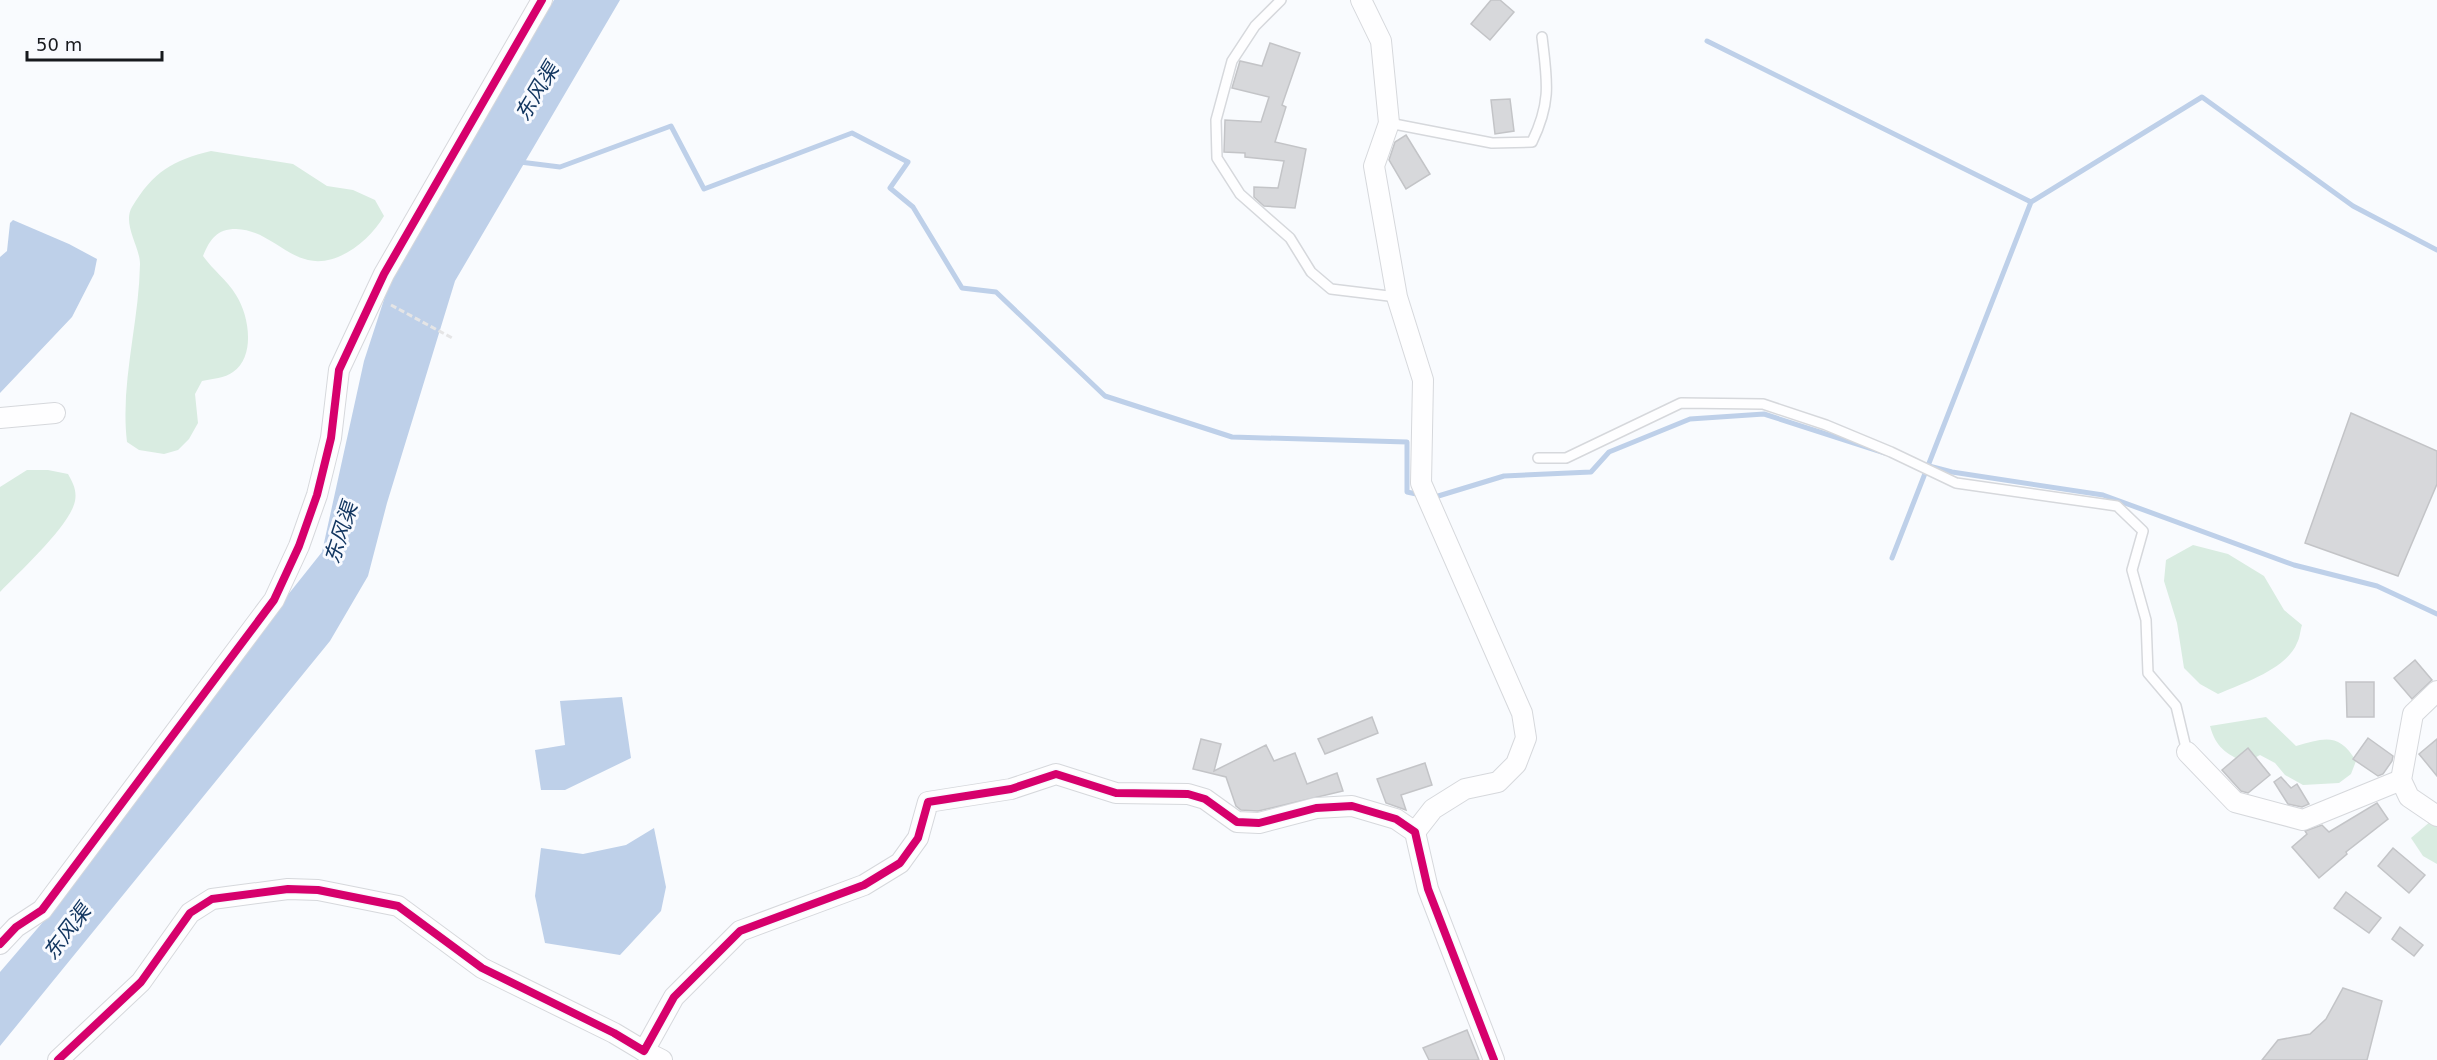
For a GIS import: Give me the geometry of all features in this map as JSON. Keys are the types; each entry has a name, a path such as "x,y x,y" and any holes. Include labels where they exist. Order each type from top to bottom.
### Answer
{"street":[{"path":"0,944 16,927 42,910 274,600 299,546 317,495 331,438 339,370 373,295 542,0"},
{"path":"1359,0 1381,41 1389,123 1374,166 1397,297 1423,380 1421,483 1522,713 1526,738 1516,764 1498,782 1466,789 1433,808 1416,832"},
{"path":"0,418 55,413"},
{"path":"2437,691 2412,714 2401,780 2409,796 2437,816"},
{"path":"2187,752 2235,802 2303,820 2401,780"},
{"path":"644,1051 674,997 740,931 864,885 900,863 918,838 928,802 1011,789 1056,774 1116,793 1188,794 1205,799 1238,822 1259,823 1316,808 1352,806 1396,819 1416,832 1428,890 1494,1060"},
{"path":"58,1060 141,982 190,913 213,898 288,889 318,890 398,906 482,968 614,1033 662,1060"}],"lane":[{"path":"1281,0 1255,26 1232,61 1216,120 1217,158 1240,194 1290,238 1311,272 1331,289 1397,297"},
{"path":"1389,123 1492,143 1532,142 1543,119 1548,89 1542,37"},
{"path":"1538,458 1566,458 1681,403 1763,404 1826,425 1891,452 1956,483 2117,506 2143,531 2132,570 2146,620 2148,673 2176,706 2187,752"}],"path":[{"path":"373,295 454,339"}],"green space":[{"path":"211,151 293,164 327,186 353,190 375,200 384,216 370,234 352,250 331,259 319,261 299,257 247,230 229,229 215,236 203,256 241,303 248,335 245,356 240,365 230,374 202,381 195,394 198,423 189,439 178,450 164,454 139,450 127,442 126,420 126,398 140,264 130,228 129,214 148,185 165,169 175,163"},
{"path":"27,470 48,470 68,474 75,490 75,501 64,523 54,536 0,592 0,487"},
{"path":"2193,545 2228,554 2264,576 2284,610 2302,625 2297,643 2284,661 2218,694 2200,684 2184,668 2177,623 2164,581 2166,560"},
{"path":"2266,717 2296,746 2323,740 2337,741 2343,745 2356,761 2351,774 2339,783 2303,785 2285,775 2275,763 2260,755 2245,763 2232,756 2215,740 2210,726"},
{"path":"2437,820 2437,864 2423,856 2411,838 2431,821"}],"water":[{"name":"东风渠","path":"554,0 620,0 455,281 387,503 368,576 330,641 0,1046 0,972 55,908 283,601 322,552 364,361 393,272"},
{"path":"13,220 69,244 97,259 94,274 72,317 0,393 0,257 7,251 10,223"},
{"path":"622,697 631,758 565,790 541,790 535,750 565,745 560,701"},
{"path":"654,828 666,887 661,911 620,955 545,943 535,896 541,848 583,854 626,845"}],"building":[{"path":"1491,0 1500,0 1514,12 1490,40 1471,24"},
{"path":"1270,43 1300,53 1282,105 1286,107 1275,142 1306,149 1295,208 1264,206 1254,197 1254,187 1278,188 1284,161 1245,157 1245,153 1224,152 1225,120 1261,122 1269,97 1232,88 1240,61 1262,66"},
{"path":"1510,99 1514,131 1495,134 1491,100"},
{"path":"1406,135 1430,174 1406,189 1389,160 1395,142"},
{"path":"2351,413 2437,451 2437,484 2398,576 2305,543"},
{"path":"2415,660 2432,680 2412,699 2394,678"},
{"path":"2346,682 2374,682 2374,717 2347,717"},
{"path":"1372,717 1378,733 1325,754 1318,739"},
{"path":"2368,738 2393,756 2383,774 2378,776 2353,759"},
{"path":"1201,739 1221,744 1214,771 1266,745 1274,761 1295,753 1307,784 1337,773 1343,791 1258,811 1241,810 1236,806 1226,777 1193,769"},
{"path":"2437,739 2437,776 2419,754"},
{"path":"2248,748 2270,775 2248,793 2241,791 2222,770"},
{"path":"1425,763 1432,785 1401,795 1406,810 1386,803 1377,779"},
{"path":"2281,777 2291,788 2297,784 2309,804 2302,807 2288,804 2274,782"},
{"path":"2377,803 2388,819 2346,852 2347,854 2319,878 2292,847 2307,834 2305,831 2322,825 2329,832"},
{"path":"2393,848 2425,875 2409,893 2378,866"},
{"path":"2346,892 2381,918 2369,933 2334,908"},
{"path":"2400,927 2423,945 2414,956 2392,939"},
{"path":"2343,988 2382,1001 2367,1060 2262,1060 2278,1040 2310,1034 2326,1019"},
{"path":"1467,1030 1479,1060 1429,1060 1423,1048"}],"waterway":[{"path":"1707,41 2031,202"},
{"path":"1892,558 2031,202 2202,97 2353,206 2437,250"},
{"path":"520,162 560,167 671,126 704,189 852,133 908,162 890,188 913,207 962,288 996,292 1105,396 1232,437 1407,442 1407,492 1421,495"},
{"path":"1431,496 1435,497 1504,476 1591,472 1609,452 1690,419 1764,414 1885,453"},
{"path":"1925,465 1952,472 2103,495 2294,565 2377,586 2437,614"}],"cycle path":[{"path":"0,944 16,927 42,910 274,600 299,546 317,495 331,438 339,370 384,274 542,0"},
{"path":"58,1060 141,982 190,913 212,899 288,889 318,890 398,906 482,968 614,1033 644,1051 674,997 740,931 864,885 900,863 918,838 928,802 1011,789 1056,774 1116,793 1188,794 1205,799 1237,822 1259,823 1316,808 1352,806 1396,819 1415,832 1428,889 1494,1060"}]}
